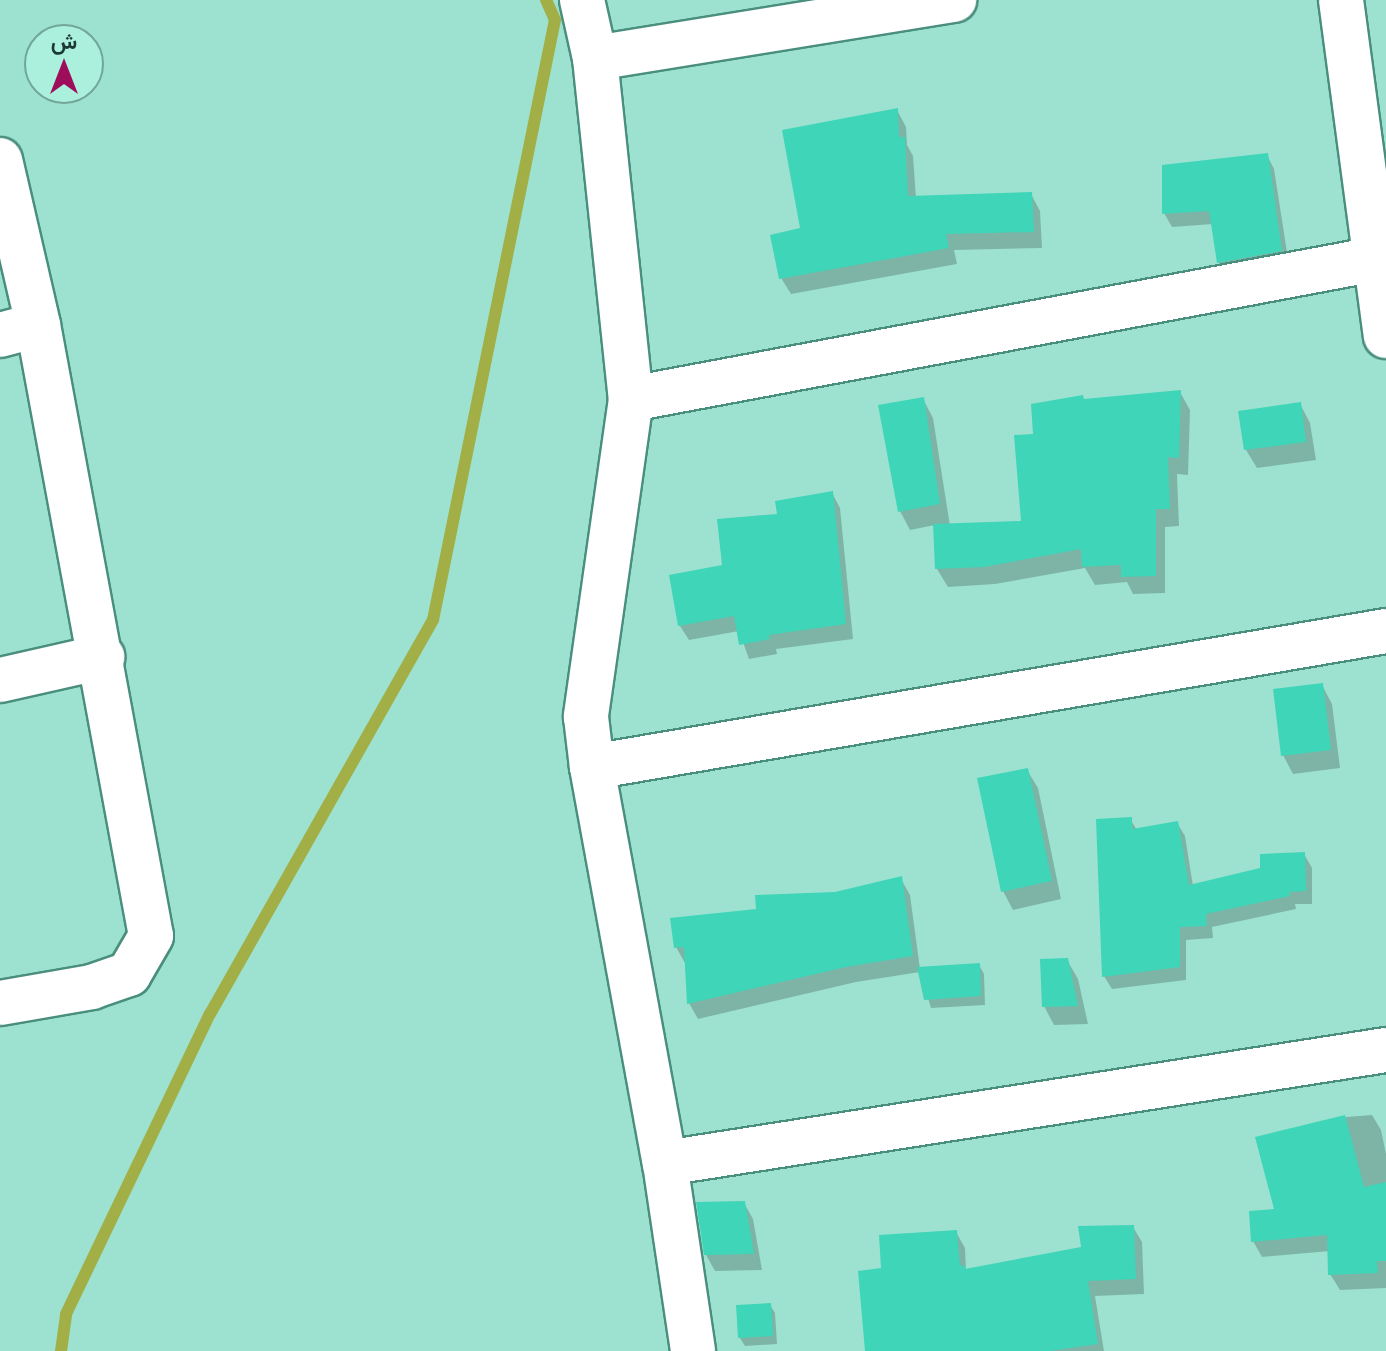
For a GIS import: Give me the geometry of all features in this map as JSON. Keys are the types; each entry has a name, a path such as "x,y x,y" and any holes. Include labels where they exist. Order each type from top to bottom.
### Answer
{"street":[{"path":"582,0 595,58 631,399 586,717 592,767 665,1163 693,1351"},
{"path":"595,58 954,0"},
{"path":"1341,0 1381,257 1386,336"},
{"path":"0,160 19,330 102,657 151,936 129,974 92,987 0,1003"},
{"path":"631,399 1381,257"},
{"path":"592,767 1386,631"},
{"path":"0,680 102,657"},
{"path":"665,1163 1386,1050"}],"building":[{"path":"898,108 899,137 905,137 908,196 1032,192 1034,232 946,234 949,248 779,279 770,235 800,228 782,130"},
{"path":"1268,153 1282,251 1217,263 1209,211 1162,214 1162,165"},
{"path":"1181,390 1179,458 1168,457 1170,509 1156,509 1156,576 1121,577 1121,565 1082,567 1081,549 984,567 935,569 933,524 1021,521 1014,435 1033,434 1031,404 1083,395 1084,399"},
{"path":"924,397 940,504 898,512 878,405"},
{"path":"1301,402 1306,442 1244,450 1238,411"},
{"path":"833,491 846,624 769,635 770,639 739,645 734,616 678,626 669,575 722,565 717,519 777,514 775,501"},
{"path":"1323,683 1331,750 1281,756 1273,689"},
{"path":"1028,768 1052,881 1001,892 977,778"},
{"path":"1132,817 1132,829 1178,821 1189,885 1260,868 1260,854 1305,852 1306,891 1289,892 1290,896 1206,914 1207,926 1180,927 1180,967 1102,977 1096,819"},
{"path":"902,876 913,956 846,967 687,1004 684,947 674,948 670,918 756,909 755,895 835,892"},
{"path":"1068,958 1078,1006 1042,1007 1040,959"},
{"path":"980,963 981,996 924,1000 917,967"},
{"path":"1345,1115 1364,1187 1386,1182 1386,1261 1377,1261 1378,1273 1328,1275 1327,1235 1251,1242 1249,1211 1274,1209 1255,1137"},
{"path":"745,1201 754,1254 704,1255 696,1202"},
{"path":"1134,1225 1136,1279 1088,1281 1098,1344 1050,1351 865,1351 858,1271 881,1268 879,1235 957,1230 960,1266 965,1265 965,1269 1081,1247 1078,1226"},
{"path":"771,1303 773,1336 738,1338 736,1305"}],"waterway":[{"path":"61,1351 66,1314 210,1014 433,620 555,20 546,0"}]}
